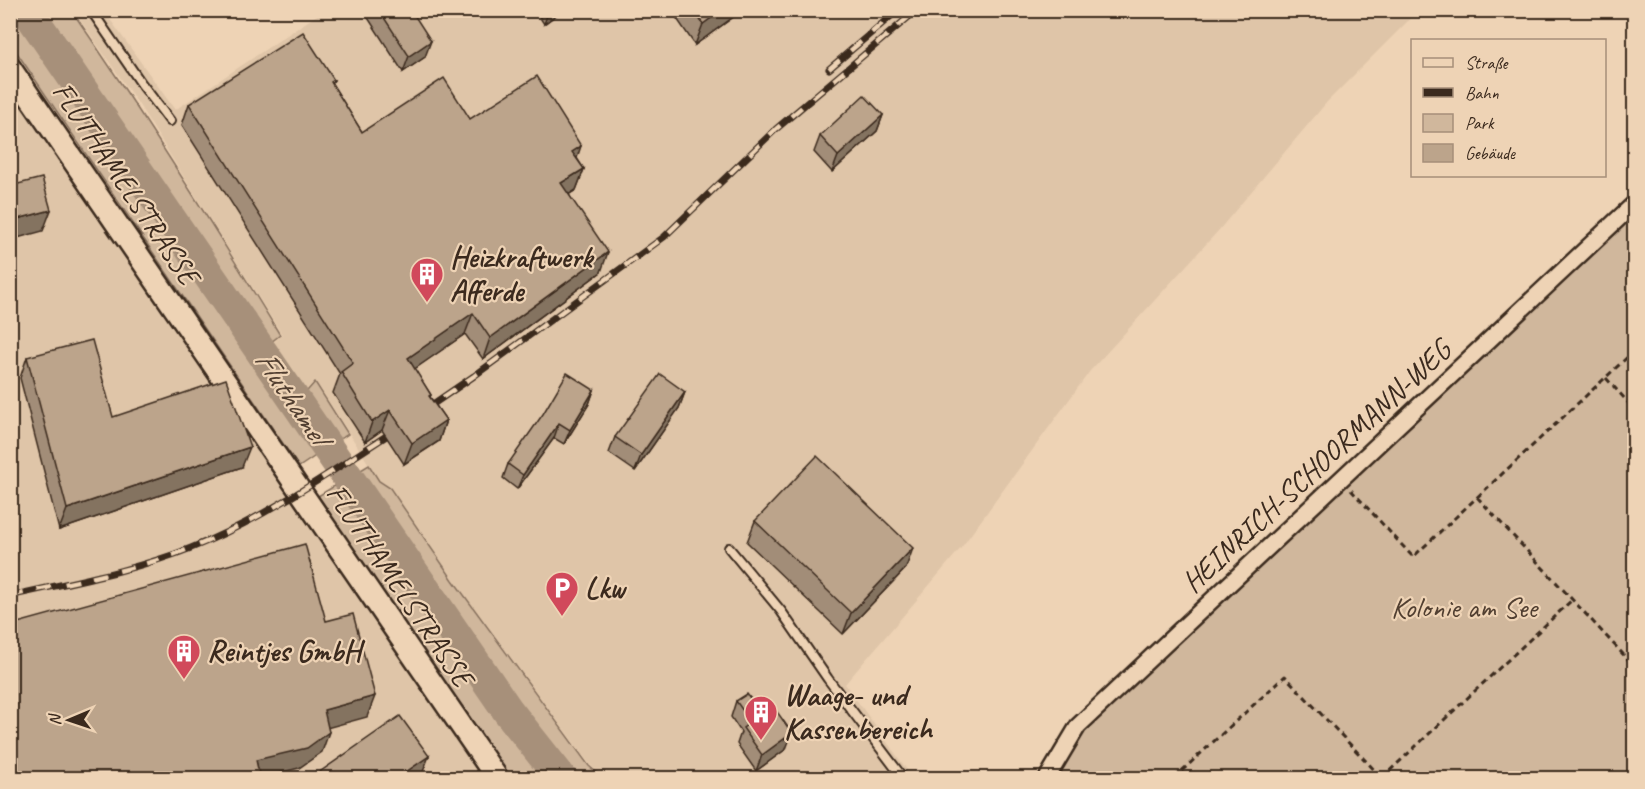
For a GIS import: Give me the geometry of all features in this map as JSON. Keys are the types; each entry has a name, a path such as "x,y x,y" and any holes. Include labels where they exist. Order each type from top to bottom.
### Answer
{"main road":[{"name":"FLUTHAMELSTRASSE","path":"10,68 496,778"}],"street":[{"name":"HEINRICH-SCHOORMANN-WEG","path":"1047,778 1078,726 1635,204"}],"lane":[{"path":"91,10 170,121"},
{"path":"729,548 781,611 903,778"}],"path":[{"path":"1341,480 1413,557 1635,351"},
{"path":"1606,378 1635,409"},
{"path":"1477,497 1635,666"},
{"path":"1174,778 1285,676 1382,778 1572,600"},
{"path":"1628,778 1635,772"}],"shaded area":[{"path":"74,11 104,11 175,110 323,11 1418,11 1327,102 1218,231 1090,371 961,548 845,684 913,778 604,778 590,765 454,580 390,487 379,480 315,380 301,396 292,383 294,370 273,343 282,335 139,105"},
{"path":"10,44 318,496 508,778 11,778"}],"green space":[{"path":"10,11 72,11 230,253 280,335 270,343 292,372 290,383 301,398 315,382 348,434 299,467 11,44"},
{"name":"Kolonie am See","path":"1634,212 1634,778 1055,778 1080,730"},
{"path":"369,465 379,481 390,488 453,580 589,766 603,778 508,778 318,496"}],"building":[{"path":"379,10 411,10 431,41 409,56"},
{"path":"693,10 722,10 703,24"},
{"name":"Heizkraftwerk Afferde","path":"303,32 334,80 331,82 362,132 444,78 470,119 537,76 581,146 572,152 584,169 561,183 608,252 490,338 473,313 408,358 431,395 429,396 446,420 412,443 390,410 372,422 341,372 353,363 189,104"},
{"path":"864,95 883,115 838,156 820,136"},
{"path":"42,178 51,210 10,221 10,186"},
{"path":"92,340 113,417 226,379 250,447 67,509 27,357"},
{"path":"567,373 594,390 570,430 559,423 523,475 508,464 543,414"},
{"path":"660,374 685,392 641,455 615,437"},
{"path":"817,456 913,548 851,613 755,521"},
{"name":"Reintjes GmbH","path":"305,544 326,621 353,614 375,696 324,710 329,732 307,748 256,760 260,778 10,778 10,625"},
{"path":"747,694 762,714 773,706 792,733 762,755 743,728 751,722 736,701"},
{"path":"400,716 429,756 397,778 311,778"}],"waterway":[{"name":"Fluthamel","path":"27,10 508,711 561,778"}],"railway":[{"path":"829,69 898,10"},
{"path":"420,413 664,237 776,129 917,10"},
{"path":"10,596 147,563 219,536 298,493 400,427"}],"place":[{"name":"Heizkraftwerk Afferde","path":"427,303"},
{"name":"Lkw","path":"562,617"},
{"name":"Reintjes GmbH","path":"184,680"},
{"name":"Waage- und Kassenbereich","path":"761,741"}]}
